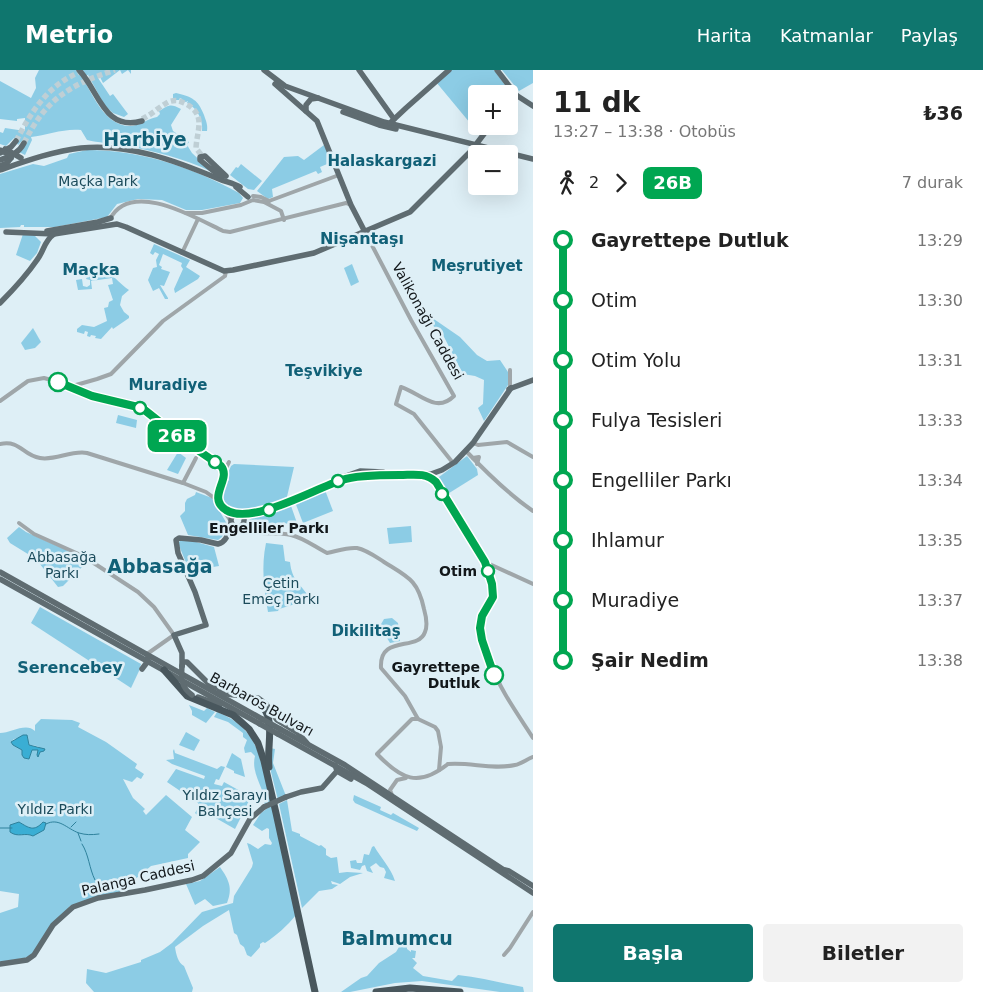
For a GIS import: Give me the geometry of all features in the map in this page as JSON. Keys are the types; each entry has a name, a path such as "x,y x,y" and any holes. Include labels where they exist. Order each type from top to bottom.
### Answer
{"highway":[{"path":"164,670 187,696 233,716 249,729 261,751 291,874"},
{"path":"245,696 261,703 268,713 270,773 310,959 315,992"},
{"path":"310,959 320,992"},
{"path":"376,992 410,988 460,992"}],"main road":[{"path":"79,70 109,114 128,121 142,120"},
{"name":"Valikonağı Caddesi","path":"258,70 306,110 320,125 352,206 366,232"},
{"path":"264,70 280,84 310,97 471,145"},
{"path":"359,70 390,122"},
{"path":"272,82 373,123 390,122 449,70"},
{"path":"497,70 508,85"},
{"path":"518,96 533,106"},
{"path":"290,97 301,102 310,97"},
{"path":"306,110 310,97"},
{"path":"3,150 16,141"},
{"path":"0,160 12,156 20,150 24,143"},
{"path":"1,168 80,148 115,149 179,162 223,177 250,196"},
{"path":"1,168 11,165 12,158 11,153 3,150"},
{"path":"3,150 29,160"},
{"path":"3,232 14,230 53,230 111,221 213,267 226,271 314,252 366,232 410,212 440,184 468,154"},
{"path":"518,156 533,160"},
{"path":"201,157 223,177 239,188"},
{"path":"518,158 533,160"},
{"path":"3,232 54,234 111,221"},
{"path":"34,231 42,234"},
{"path":"42,234 44,238 43,247"},
{"path":"0,304 39,258 48,239 54,234"},
{"path":"348,478 427,473 442,470 473,443 510,387 533,380"},
{"path":"233,716 192,695 182,685 182,653 174,636 206,625 195,592 178,553 176,540 188,538 218,544 222,543 234,525 233,515 255,513 274,508 356,472 427,473 453,462 473,443"},
{"path":"364,477 362,475 364,473 377,471"},
{"path":"326,486 348,478 357,477 356,472"},
{"path":"234,525 242,526 255,513"},
{"path":"238,514 243,516 245,522"},
{"name":"Barbaros Bulvarı","path":"2,579 210,690 336,768 383,792 509,871 533,891"},
{"path":"143,655 148,661"},
{"name":"Barbaros Bulvarı","path":"143,655 142,668 148,661 243,714 261,721"},
{"path":"182,666 186,662 213,687 245,696"},
{"path":"210,690 225,694 253,696 263,701 275,718 298,733 307,743"},
{"path":"192,695 243,714"},
{"name":"Barbaros Bulvarı","path":"279,731 307,743 356,772 461,846 533,891"},
{"path":"336,768 338,764 356,772"},
{"name":"Palanga Caddesi","path":"0,964 27,960 34,955 53,925 74,907 98,898 145,890 203,876 231,854 250,819 264,808 286,798 301,792 319,789 328,782 336,768"},
{"path":"461,846 473,851 475,850"}],"street":[{"path":"184,213 205,212 244,204 253,200 269,203 340,175"},
{"path":"244,204 250,196 261,196 281,211 284,220"},
{"path":"111,221 120,207 138,202 157,202 230,232 346,203 352,206"},
{"path":"182,253 205,212"},
{"name":"Valikonağı Caddesi","path":"366,232 408,315 454,396 448,402 437,404 401,387 396,404 414,414 453,462"},
{"path":"69,387 111,374 163,321 225,276 226,271"},
{"path":"510,387 512,372"},
{"path":"0,402 28,381 46,378 92,396 142,408 205,456 222,463 229,462 221,484"},
{"path":"75,390 77,384"},
{"path":"473,443 507,442 533,457"},
{"path":"0,444 14,444 38,458 79,452 87,453 183,483 206,492 216,500 234,525 252,532 293,536 327,553 340,549 357,548 370,553 408,576 420,592 426,629 424,636 419,640 390,647 380,662 380,668 405,696 418,719"},
{"path":"183,483 196,458 194,448"},
{"path":"466,451 477,464 515,498 533,511"},
{"path":"196,458 205,456"},
{"path":"473,458 479,457 477,464"},
{"path":"213,460 224,469 225,474"},
{"path":"218,464 223,475 218,498 223,507 228,511 238,514"},
{"path":"436,482 436,476 442,470"},
{"path":"427,473 436,482"},
{"path":"427,473 436,482 485,562 492,584 493,597 482,616 480,628 482,640 496,678 533,738"},
{"path":"206,492 219,491"},
{"path":"245,522 252,532"},
{"path":"19,524 78,553 138,592 154,607 174,636 143,655"},
{"path":"485,562 533,584"},
{"path":"408,722 412,709"},
{"path":"411,778 399,774 377,754 412,719 418,719 435,727 438,731 441,761 439,770"},
{"path":"441,761 444,764 461,762 494,767 516,765 533,757"},
{"path":"383,792 390,790 397,780 419,778 448,764"},
{"path":"392,769 395,778"},
{"path":"383,792 399,774"},
{"path":"504,955 533,912"}],"green space":[{"path":"39,70 77,70 100,108 114,121 123,125 132,126 157,117 160,114 159,111 165,107 174,106 181,109 171,125 173,131 189,142 187,145 192,153 212,172 157,152 87,140 81,130 62,131 31,137 32,140 25,155 19,152 22,141 18,145 14,138 6,146 0,144 0,132 3,133 5,128 25,131 25,118 17,119 17,121 0,119 0,81 31,98 36,88 35,78"},
{"path":"81,70 120,70 103,83 100,77 98,78 110,96 113,94 128,114 124,117 113,113 105,106 88,75 91,73 86,76"},
{"path":"120,70 128,70 122,74"},
{"path":"451,70 494,70 505,85 468,85 468,121 436,82"},
{"path":"502,70 533,70 533,83 519,91 518,85 514,85"},
{"path":"173,94 187,96 197,103 204,115 207,131 202,131 199,115 187,103 188,101 182,101 180,98 179,100 173,100"},
{"path":"324,145 332,162 320,167 322,172 318,174 316,171 272,189 273,197 268,199 257,191 284,157 298,156 304,160"},
{"name":"Maçka Park","path":"87,150 126,153 165,162 203,175 239,193 243,198 240,203 202,210 186,210 162,200 138,199 117,204 107,217 55,227 24,227 24,225 21,225 20,227 0,228 0,174 33,164 44,166 67,158 69,154"},
{"path":"241,164 262,181 254,190 248,189 230,175"},
{"path":"23,234 34,235 41,242 37,253 30,261 16,255"},
{"path":"154,244 190,260 186,267 200,276 175,293 174,289 183,269 182,263 163,254 159,265 162,267 161,269 170,272 164,286 160,285 168,299 165,299 159,288 153,291 148,280 153,268 157,267 156,260 159,254 155,252 153,255 150,253"},
{"path":"352,264 359,282 351,286 344,268"},
{"path":"107,273 129,290 122,296 120,305 129,318 113,329 112,327 101,339 95,338 96,336 87,336 88,332 85,331 84,334 77,332 77,329 82,325 94,327 107,321 104,308 108,307 109,302 113,300 108,285 113,284 112,278 91,281 92,289 78,290 76,280 82,279 83,286 87,287 90,285 90,280 86,279 87,277"},
{"path":"428,315 460,337 477,355 487,361 500,360 508,372 508,385 484,421 478,408 483,404 484,380 463,374 443,335 425,318"},
{"path":"33,328 41,342 35,348 25,350 21,343"},
{"path":"118,415 137,420 136,428 116,423"},
{"path":"178,452 186,458 178,474 167,470"},
{"path":"467,456 477,469 478,475 446,495 438,482 439,477"},
{"path":"234,464 294,467 286,501 250,510 232,509 225,505 222,490 229,480 228,473"},
{"path":"325,490 333,511 303,523 295,502"},
{"path":"196,492 212,498 227,524 222,537 218,540 188,535 180,516 185,511 187,499 195,495"},
{"path":"290,503 297,523 277,524 274,532 253,528 248,524 249,520 255,515 268,513"},
{"path":"411,526 412,542 389,544 387,528"},
{"name":"Abbasağa Parkı","path":"19,527 26,532 82,557 86,560 86,563 63,586 58,587 36,559 10,543 7,538"},
{"path":"181,540 189,540 214,547 219,566 213,567 209,573 200,570 191,575 178,543"},
{"name":"Çetin Emeç Parkı","path":"266,543 283,545 285,561 290,562 295,578 309,597 305,601 279,609 278,611 268,612 264,578"},
{"path":"40,607 141,664 131,688 31,623"},
{"path":"392,618 398,623 400,641 390,643 380,626 384,619"},
{"path":"189,705 204,711 207,708 215,712 206,723 192,715"},
{"path":"217,712 232,719 251,738 261,761 271,803 264,806 264,795 255,770 255,756 251,752 245,753 244,748 247,740 243,737 243,733 228,722 214,717"},
{"name":"Yıldız Parkı","path":"41,719 72,720 80,723 78,727 106,742 137,764 135,768 144,774 141,779 137,777 132,782 123,779 133,798 145,809 143,811 146,815 166,795 192,817 185,830 200,842 188,854 188,858 151,866 133,881 119,885 121,892 70,906 30,957 0,962 0,913 18,907 19,894 0,891 0,733 23,728 35,731 35,725","holes":["27,737 29,745 45,750 40,752 38,756 38,750 32,750 29,759 24,758 22,750 11,742 14,739"]},
{"path":"186,732 200,740 194,751 179,745"},
{"path":"270,748 275,749 273,763 286,796 278,800 271,772"},
{"name":"Yıldız Sarayı Bahçesi","path":"174,749 175,753 217,769 221,766 225,767 219,780 216,779 214,784 222,786 224,782 251,797 235,829 207,813 201,818 195,813 198,803 167,782 176,769 204,779 205,776 166,760 174,759"},
{"path":"232,753 241,759 245,777 234,773 234,771 226,767"},
{"path":"354,795 381,807 380,810 391,815 393,813 419,828 417,831 355,803 353,800"},
{"path":"287,800 292,831 319,846 321,845 326,849 326,855 331,858 337,857 339,873 363,873 350,877 340,884 331,881 332,884 338,885 332,889 319,891 302,908 279,804"},
{"path":"272,807 296,915 289,923 265,943 260,944 260,947 251,957 247,955 237,935 234,933 229,910 203,926 175,947 180,963 184,966 193,988 192,992 94,992 86,983 87,969 106,973 141,962 141,960 160,952 172,943 202,912 233,903 234,896 253,863 247,843 258,849 265,844 271,845 272,843 269,838 269,829 267,828 262,831 253,825 261,813"},
{"path":"374,846 395,881 384,878 386,872 384,868 376,863 370,867 373,873 367,871 365,865 360,870 351,868 350,861 356,860 357,863 362,863 364,854 369,855"},
{"path":"220,867 226,876 230,888 227,903 213,906 205,899 195,905 186,884 200,881"},
{"path":"404,945 411,952 411,950 416,951 415,958 412,958 417,963 413,968 423,976 452,981 458,975 474,977 523,987 524,992 500,992 422,981 395,983 341,992 367,976 379,963"}],"shaded area":[{"path":"23,735 27,735 29,745 45,749 40,752 38,757 38,750 32,750 29,759 24,758 22,750 13,745 11,742"},
{"path":"19,822 31,828 37,827 43,822 46,823 44,830 33,836 16,835 10,832 10,825"}],"waterway":[{"path":"46,824 55,822 63,824 79,833 99,834"},
{"path":"71,827 76,822"},
{"path":"0,828 12,828"},
{"path":"78,833 81,841"},
{"path":"82,844 95,880"}],"tunnel":[{"path":"16,141 43,98 61,82 85,70"},
{"path":"24,143 41,115 61,96 84,82 115,70"},
{"path":"142,119 170,101 180,101 191,107 198,117 199,128 196,148 202,156"}],"bus line":[{"name":"26B","path":"58,382 92,396 142,408 180,438 221,466 225,474 218,498 225,509 237,514 265,511 344,479 379,475 422,474 431,478 436,482 485,562 494,591 493,597 484,610 480,628 486,654 490,660 494,675"}],"place":[{"name":"Engelliler Parkı","path":"269,510"},
{"name":"Otim","path":"488,571"},
{"name":"Gayrettepe Dutluk","path":"494,675"}],"district":[{"name":"Harbiye","path":"145,139"},
{"name":"Halaskargazi","path":"382,161"},
{"name":"Nişantaşı","path":"362,238"},
{"name":"Meşrutiyet","path":"477,266"},
{"name":"Maçka","path":"91,269"},
{"name":"Teşvikiye","path":"324,371"},
{"name":"Muradiye","path":"168,385"},
{"name":"Abbasağa","path":"160,566"},
{"name":"Dikilitaş","path":"366,631"},
{"name":"Serencebey","path":"70,667"},
{"name":"Balmumcu","path":"397,938"}]}
